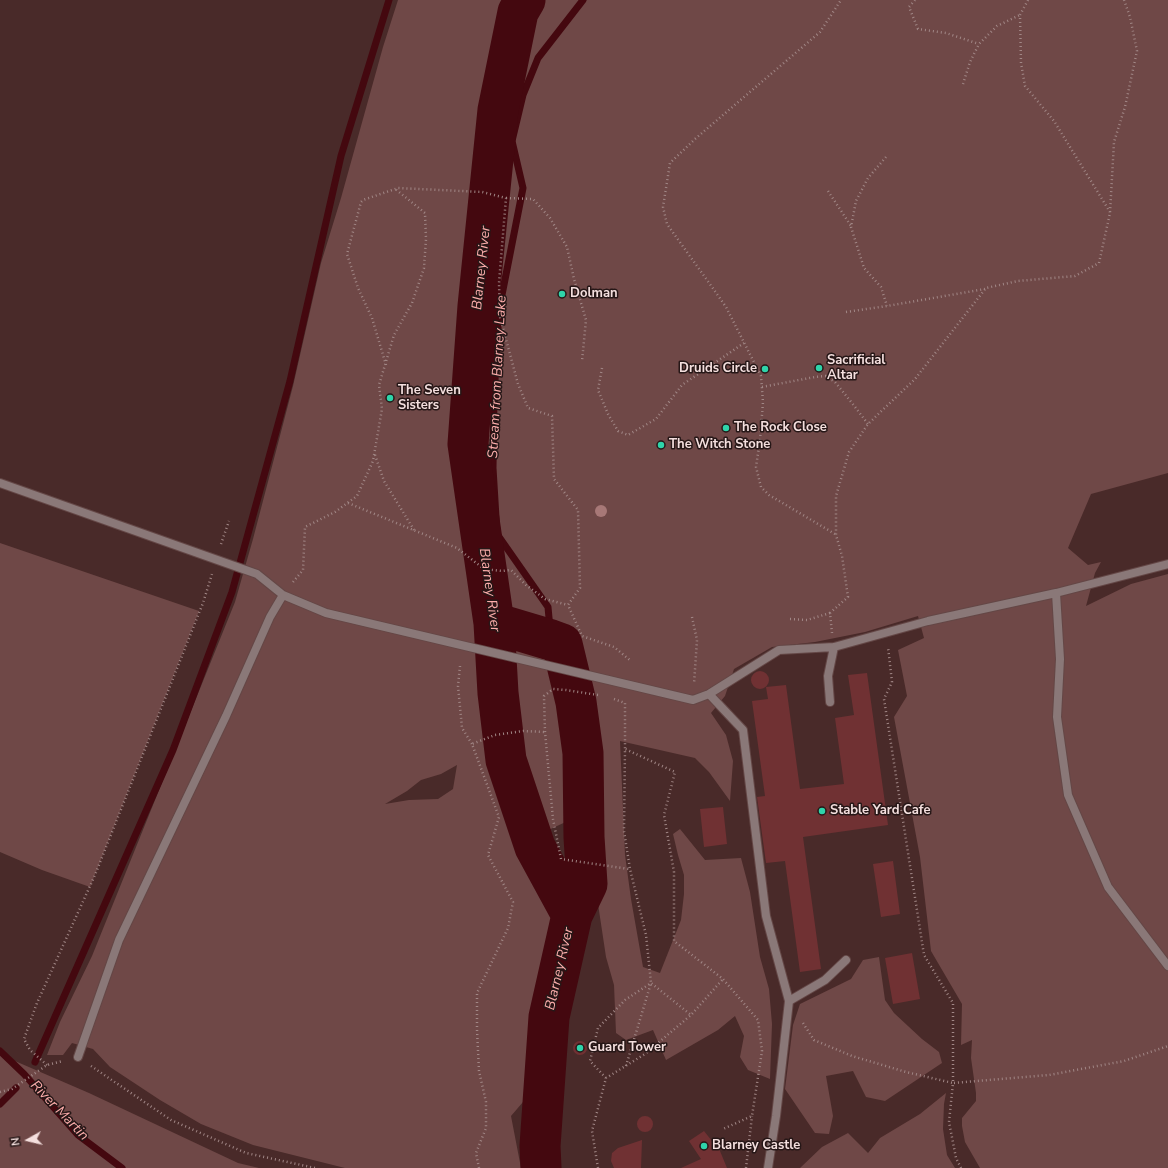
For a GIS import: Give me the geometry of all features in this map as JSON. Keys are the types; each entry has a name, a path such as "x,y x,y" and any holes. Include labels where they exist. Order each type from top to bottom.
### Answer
{"lane":[{"path":"0,483 257,574 283,595 326,613 693,700 709,694 779,650 834,647 887,632 1056,593 1168,564"},
{"path":"1056,593 1060,658 1057,717 1068,795 1108,887 1168,966"},
{"path":"78,1057 119,940 226,716 270,618 283,595"},
{"path":"830,702 828,676 834,647"},
{"path":"709,694 743,730 766,916 789,1001 776,1116 768,1168"},
{"path":"789,1001 825,980 846,960"}],"path":[{"path":"836,535 768,494 761,487 756,467 763,402 761,376 726,307 667,224 663,207 670,163 695,139 820,32 841,0"},
{"path":"915,0 909,7 918,29 946,33 979,44"},
{"path":"1028,0 1020,15 1020,63 1025,86 1054,121 1110,213"},
{"path":"846,312 887,306 1018,281 1075,276 1099,262 1110,213 1114,142 1125,107 1137,51 1130,17 1124,0"},
{"path":"963,84 970,62 979,44 997,26 1020,15"},
{"path":"851,227 856,201 868,178 886,157"},
{"path":"283,595 303,570 305,527 335,512 357,496 373,461 382,409 379,385 394,335 412,303 424,268 426,239 425,213 394,188"},
{"path":"386,365 372,318 358,288 347,254 361,202 394,188 482,192 506,198 533,199 550,218 567,247 574,279 586,320 582,361"},
{"path":"828,191 851,227 864,268 880,287 887,306"},
{"path":"506,198 499,283 500,317 518,384 528,408 552,416 554,479 578,510 580,588 568,605"},
{"path":"790,619 807,620 830,613 848,596 842,556 836,535 836,496 849,452 868,424 915,379 986,288"},
{"path":"602,368 598,390 608,414 618,431 628,435 656,420 682,385 744,343"},
{"path":"762,387 826,376 835,382 868,424"},
{"path":"374,454 384,482 414,531"},
{"path":"347,503 457,548 484,569 502,571 511,570 526,585 545,600 568,605"},
{"path":"47,1065 30,1050 24,1039 29,1024 98,868 203,603 229,521"},
{"path":"568,605 582,636 614,647 631,661"},
{"path":"830,613 834,647"},
{"path":"692,616 696,640 693,700"},
{"path":"887,632 892,682 884,699 924,955 953,1003 953,1083 949,1122 956,1158 961,1168"},
{"path":"460,666 458,686 462,728 472,744 499,817 488,855 513,902 508,928 477,993 479,1071 486,1102 486,1128 476,1153 478,1168"},
{"path":"602,696 553,689 544,696 545,732 553,819 561,858 630,869"},
{"path":"609,697 625,703 624,831 630,869 646,935 651,983 626,1066"},
{"path":"472,744 495,736 523,731 545,732"},
{"path":"625,749 675,772 664,814 674,872 674,942 723,979 758,1020 762,1051 746,1168"},
{"path":"598,1168 592,1131 606,1078 645,1054 691,1015 723,979"},
{"path":"651,983 691,1015"},
{"path":"606,1078 590,1061 598,1028 625,1000 651,983"},
{"path":"789,1001 814,1040 852,1056 906,1072 953,1083 1049,1075 1124,1060 1168,1046"},
{"path":"0,1092 12,1089 47,1065 78,1057 171,1120 246,1153 315,1168"},
{"path":"723,1129 752,1116"}],"shaded area":[{"path":"398,0 519,0 514,11 504,48 492,124 467,406 465,448 479,527 484,569 486,635 489,659 488,697 493,729 524,840 537,869 562,914 562,923 554,933 556,948 546,975 534,1030 530,1075 523,1102 511,1116 521,1168 345,1168 253,1145 201,1124 160,1100 110,1067 93,1049 72,1043 63,1055 47,1055 60,1022 92,956 235,602 293,386 321,263 341,198 383,47","holes":["457,765 453,789 438,799 409,800 385,804 407,791 421,780 441,774"]},
{"path":"528,0 1168,0 1168,473 1091,494 1068,548 1088,565 1101,562 1095,573 1086,606 1131,584 1168,574 1168,1168 980,1168 965,1142 962,1118 976,1101 971,1058 972,1040 961,1045 962,1004 931,951 920,857 894,717 907,696 898,650 924,638 918,616 865,632 815,642 772,647 734,669 725,696 711,713 726,735 733,761 730,801 709,772 695,758 620,741 625,855 643,967 660,973 681,920 684,894 684,875 673,834 680,829 705,860 741,858 750,892 760,957 769,989 772,1024 770,1079 748,1070 740,1057 744,1036 735,1016 718,1030 666,1060 653,1030 626,1040 616,1033 614,985 606,957 595,884 585,700 569,709 574,754 576,797 570,820 544,832 526,785 506,694 501,593 489,533 479,452 487,289 497,202 495,187 521,12"},
{"path":"0,543 199,611 90,887 42,870 0,852"},
{"path":"879,957 885,1000 894,1013 922,1039 939,1052 942,1063 885,1101 866,1097 853,1071 826,1076 833,1116 829,1134 815,1133 785,1089 793,1025 800,1004 851,979 863,960"},
{"path":"0,1049 8,1058 89,1093 238,1163 259,1168 0,1168"},
{"path":"946,1093 943,1129 947,1155 955,1168 800,1168 822,1147 848,1133 868,1153 880,1138 920,1114"}],"building":[{"path":"760,671 766,674 769,680 766,686 760,689 754,686 751,680 754,674"},
{"name":"Stable Yard Cafe","path":"867,673 888,825 803,837 821,969 800,972 785,861 766,863 757,797 765,796 752,701 768,699 766,687 786,685 800,789 844,784 835,718 854,715 848,675"},
{"path":"723,807 727,844 704,847 700,809"},
{"path":"893,861 900,914 881,917 873,864"},
{"path":"912,953 920,999 893,1004 885,958"},
{"name":"Guard Tower","path":"580,1041 585,1043 587,1048 585,1053 580,1055 575,1053 573,1048 575,1043"},
{"path":"645,1116 652,1121 653,1124 648,1131 645,1132 638,1127 637,1124 642,1117"},
{"name":"Blarney Castle","path":"704,1131 720,1151 727,1168 681,1168 701,1159 689,1141"},
{"path":"642,1140 641,1168 614,1168 611,1161 612,1153 618,1148"}],"waterway":[{"path":"35,1062 173,750 232,592 290,381 341,156 389,0"},
{"name":"Blarney River","path":"525,0 518,12 498,110 478,306 468,444 494,623 498,693 506,760 535,847 572,915 549,1017 540,1146 541,1168"},
{"name":"Stream from Blarney Lake","path":"551,640 548,607 497,534 493,468 494,398 499,310 523,188 512,141 523,95 538,58 583,0"},
{"path":"494,623 562,644 576,702 583,753 584,837 587,884 572,915"},
{"name":"River Martin","path":"0,1051 24,1074 78,1135 122,1168"},
{"path":"0,1104 16,1088"}],"place":[{"name":"Dolman","path":"562,294"},
{"name":"Sacrificial Altar","path":"819,368"},
{"name":"Druids Circle","path":"765,369"},
{"name":"The Seven Sisters","path":"390,398"},
{"name":"The Rock Close","path":"726,428"},
{"name":"The Witch Stone","path":"661,445"},
{"name":"Stable Yard Cafe","path":"822,811"},
{"name":"Guard Tower","path":"580,1048"},
{"name":"Blarney Castle","path":"704,1146"}]}
